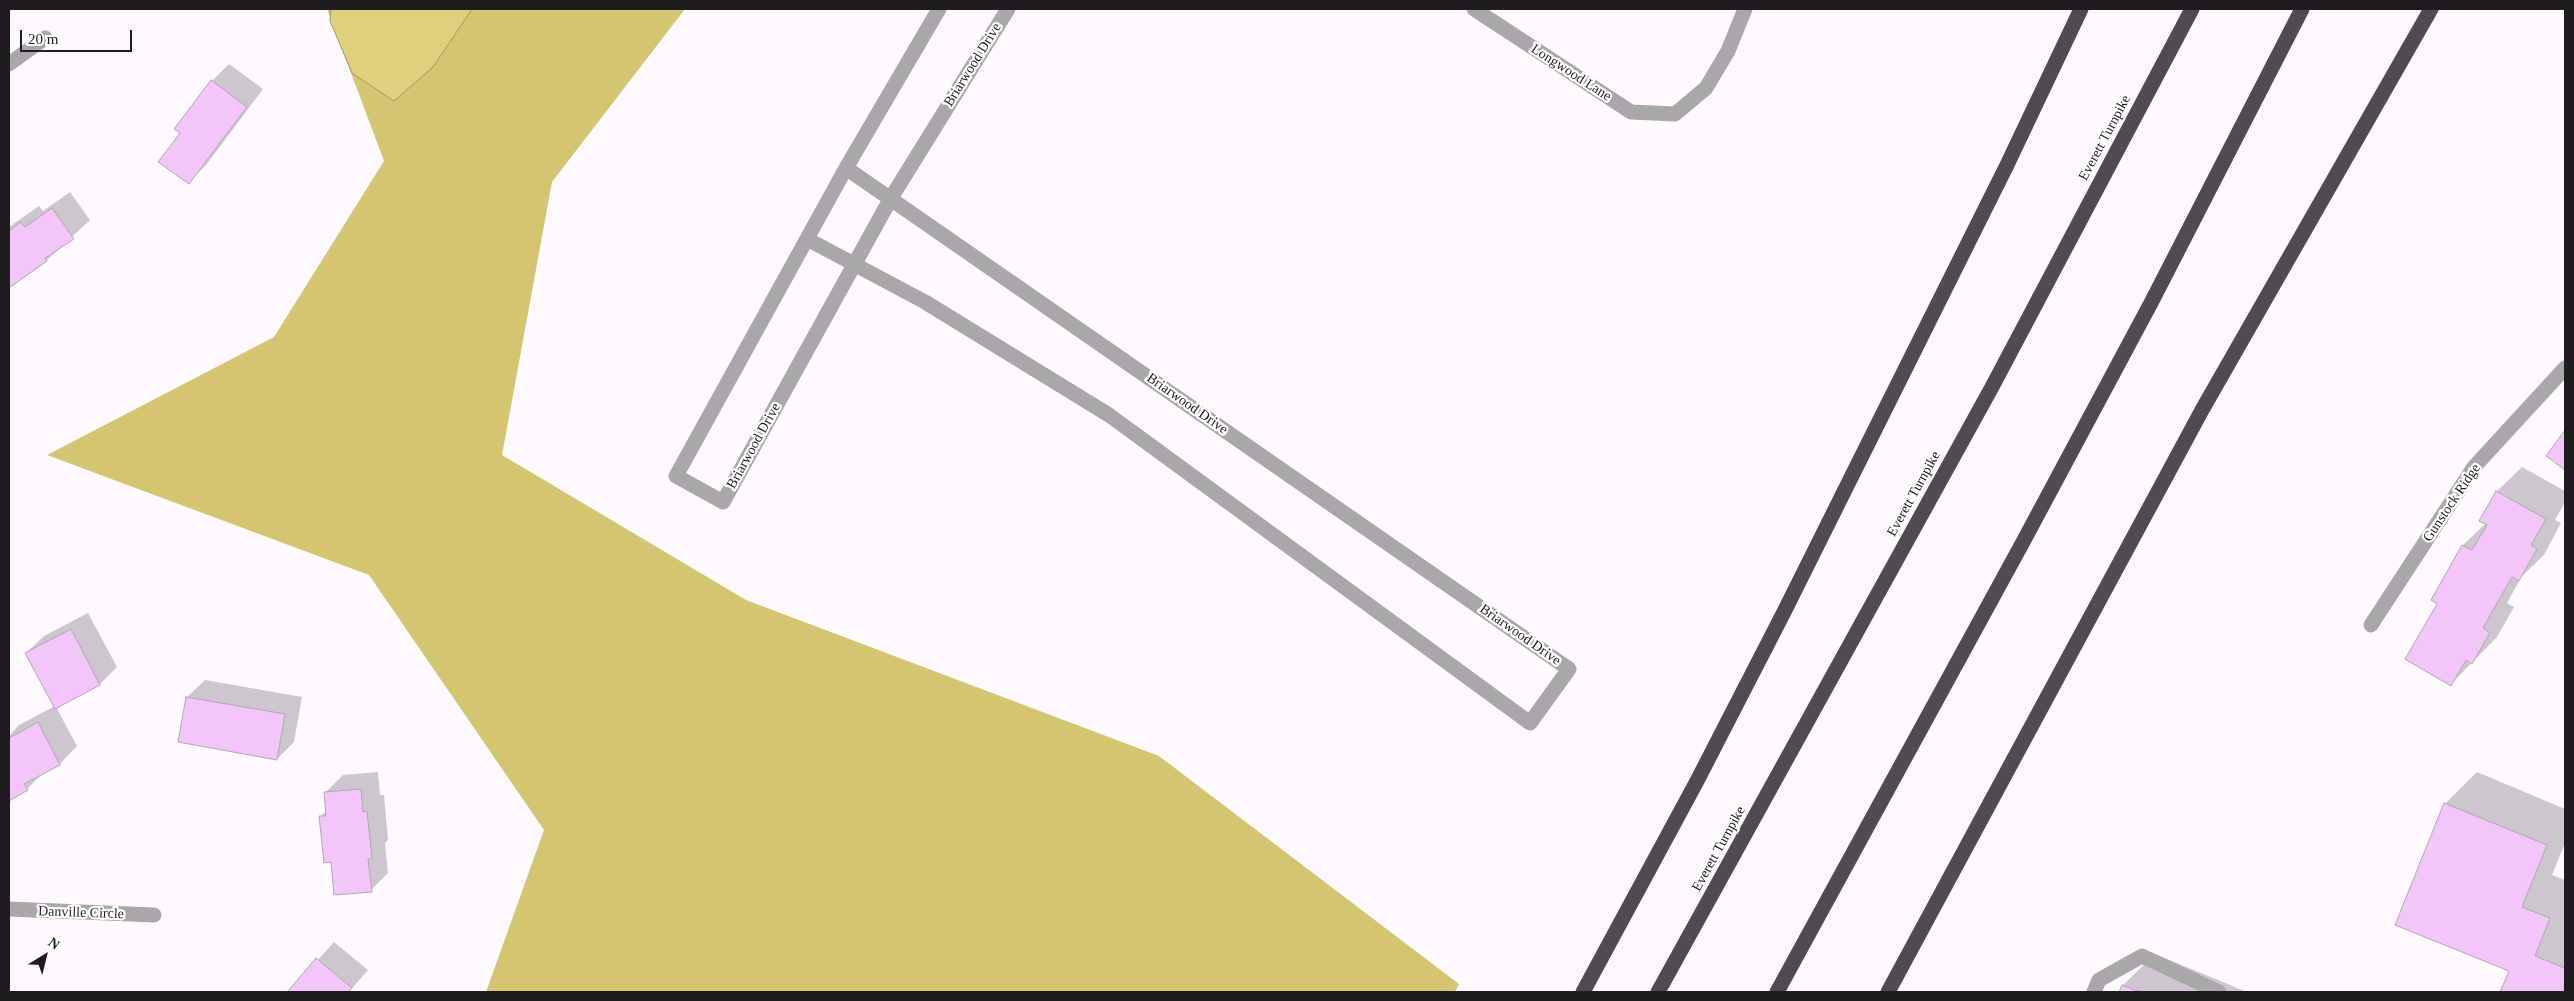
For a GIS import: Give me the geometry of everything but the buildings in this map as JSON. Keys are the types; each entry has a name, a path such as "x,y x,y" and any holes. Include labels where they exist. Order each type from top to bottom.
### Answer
{"highway":[{"path":"1583,992 1697,780 1784,612 2007,165 2081,9"},
{"name":"Everett Turnpike","path":"1658,992 1992,387 2192,9"},
{"path":"1776,992 2032,525 2152,300 2302,9"},
{"path":"1888,992 2202,410 2432,9"}],"street":[{"name":"Briarwood Drive","path":"939,9 846,168 676,476 723,502 891,198 1008,9"},
{"name":"Longwood Lane","path":"1474,9 1630,112 1675,114 1706,88 1728,51 1745,9"},
{"path":"9,64 45,38"},
{"name":"Briarwood Drive","path":"807,239 925,302 1109,415 1530,723 1569,669 846,168"},
{"name":"Gunstock Ridge","path":"2371,625 2474,467 2565,368"},
{"name":"Danville Circle","path":"9,909 154,915"},
{"path":"2094,992 2099,980 2142,956 2219,992"}],"shaded area":[{"path":"327,9 685,9 552,182 502,455 746,600 1159,756 1459,984 1455,992 486,992 544,830 369,575 47,455 274,337 384,161"},
{"path":"331,9 472,9 433,67 394,101 352,73 330,21"}]}
